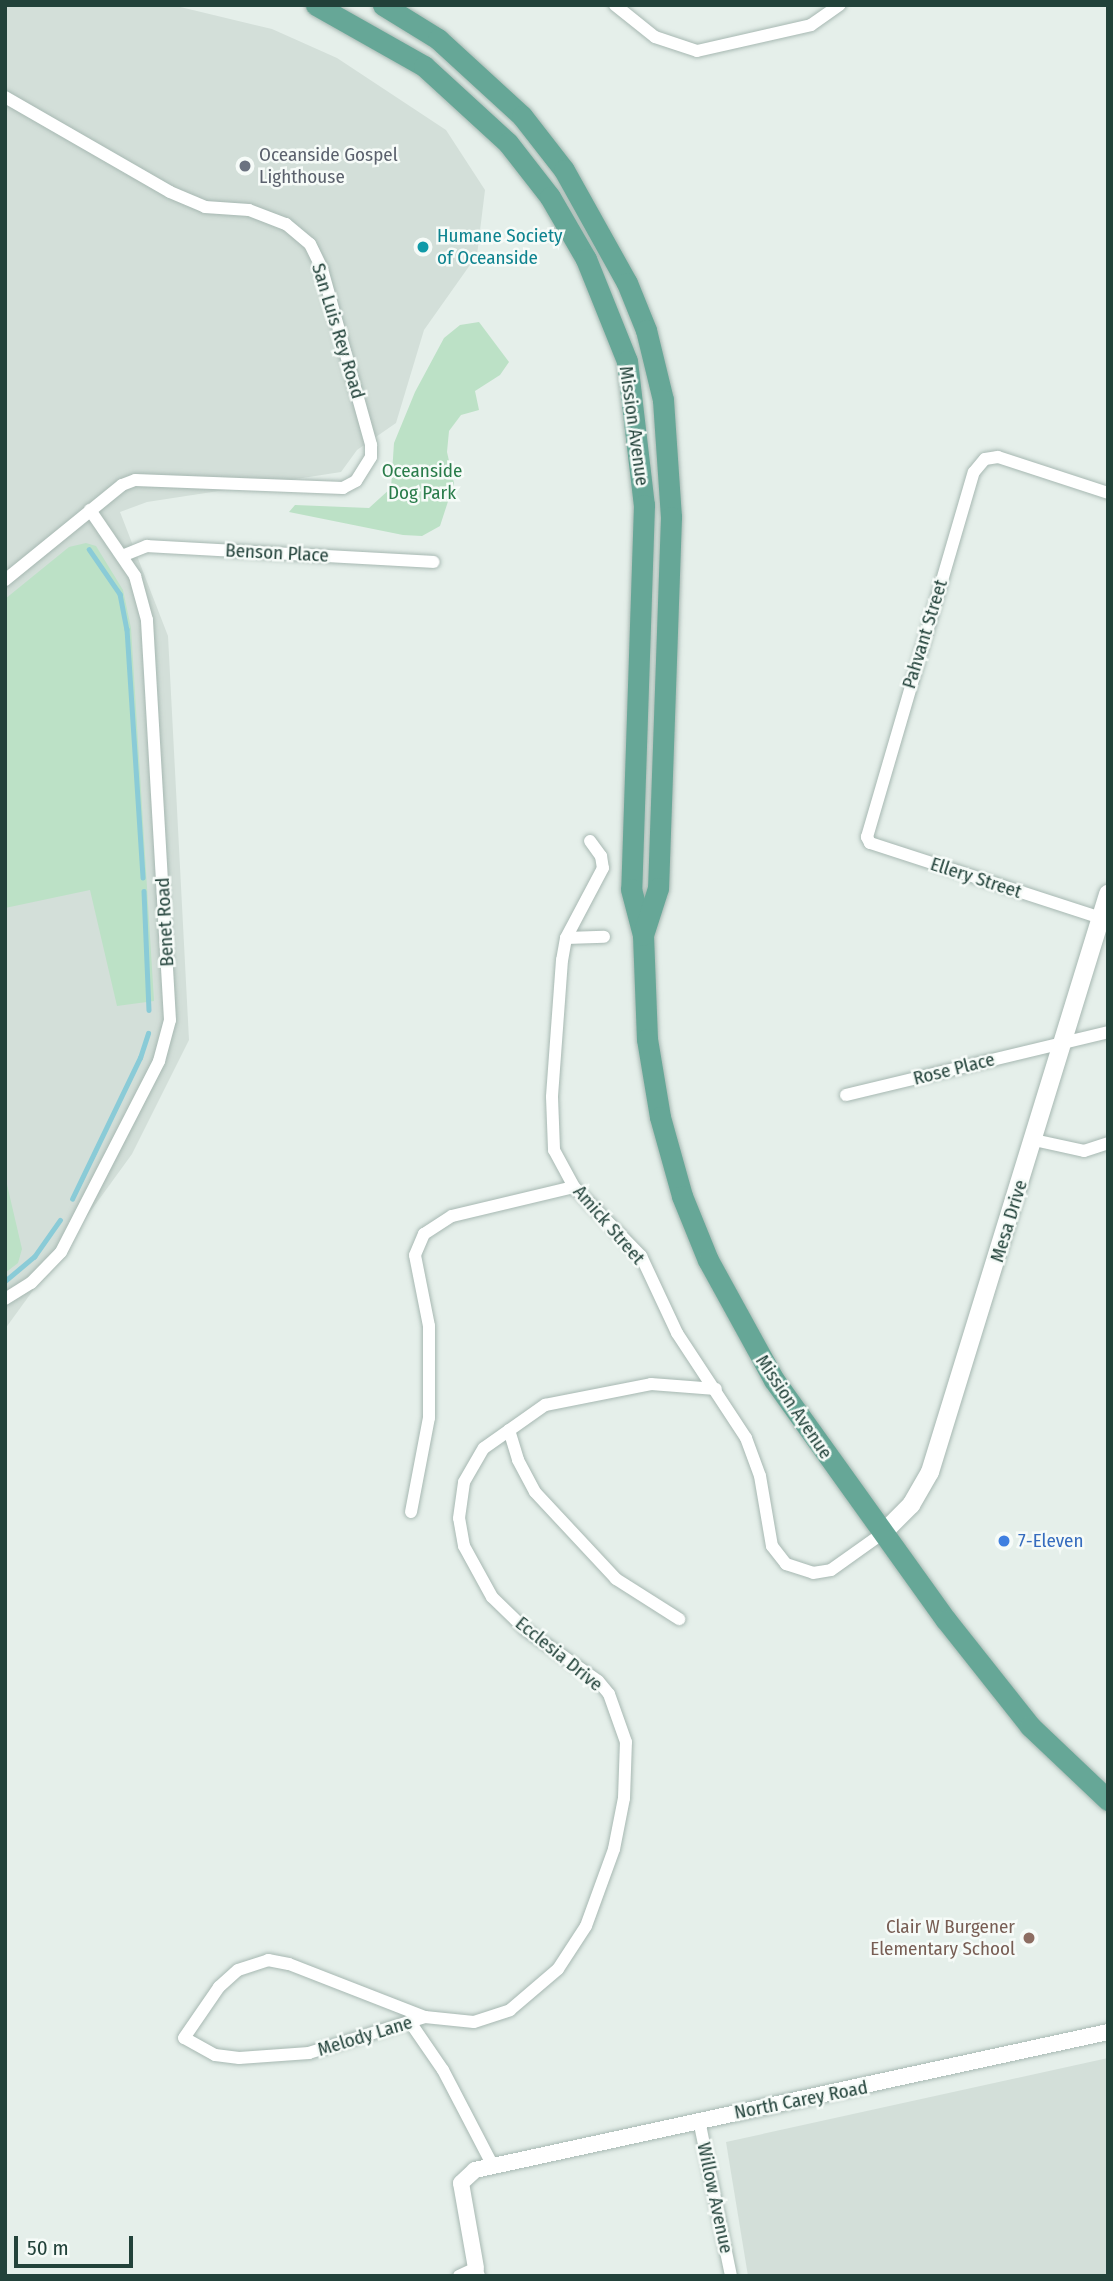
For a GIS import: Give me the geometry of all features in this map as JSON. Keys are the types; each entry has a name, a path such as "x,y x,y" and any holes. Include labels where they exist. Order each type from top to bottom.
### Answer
{"main road":[{"name":"Mission Avenue","path":"316,5 424,65 508,143 550,197 586,259 627,361 644,505 631,889 643,935 644,1003 652,1074 671,1158 694,1230 755,1351 883,1533 1007,1699 1054,1751 1108,1800"},
{"name":"Mission Avenue","path":"383,5 438,39 522,116 582,201 627,283 646,330 663,400 671,517 658,888 643,935"},
{"name":"Mesa Drive","path":"883,1533 911,1505 930,1472 1108,894"}],"street":[{"path":"615,5 655,37 697,51 811,25 841,5"},
{"name":"San Luis Rey Road","path":"5,97 170,192 205,206 249,210 286,224 310,244 322,269 371,445 371,457 356,481 343,488 135,480 90,510 5,580"},
{"name":"Pahvant Street","path":"868,825 974,472 985,459 998,457 1108,493"},
{"name":"Benet Road","path":"5,1299 31,1283 61,1252 159,1061 170,1020 147,620 135,576 90,510"},
{"name":"Benson Place","path":"122,556 147,546 434,562"},
{"name":"Ellery Street","path":"868,825 870,844 1101,918"},
{"name":"Amick Street","path":"590,841 601,856 603,868 566,939 552,1097 554,1150 574,1187 642,1256 677,1333 746,1438 760,1476 772,1546 786,1564 813,1573 831,1570 883,1533"},
{"path":"566,939 604,937"},
{"name":"Rose Place","path":"846,1095 1108,1032"},
{"path":"1034,1140 1084,1151 1108,1143"},
{"path":"411,1512 429,1418 430,1337 415,1255 424,1234 452,1216 574,1187"},
{"name":"Ecclesia Drive","path":"184,2038 219,1987 238,1970 268,1960 289,1964 425,2017 474,2022 510,2010 558,1969 586,1926 614,1849 624,1798 626,1742 609,1695 557,1649 526,1630 492,1597 464,1546 459,1518 464,1482 484,1448 545,1405 572,1397 652,1384 716,1389"},
{"path":"509,1430 518,1460 535,1492 616,1579 679,1619"},
{"name":"Melody Lane","path":"184,2038 215,2055 239,2058 309,2053 425,2017"},
{"path":"410,2022 443,2070 494,2165"},
{"name":"North Carey Road","path":"477,2272 461,2183 475,2170 1108,2032"},
{"name":"Willow Avenue","path":"699,2120 731,2276"},
{"path":"458,2276 477,2272"}],"shaded area":[{"path":"5,5 172,5 272,29 337,58 446,130 485,190 477,255 424,330 396,423 357,450 341,472 147,502 120,512 168,636 189,1040 132,1154 5,1329"},
{"path":"1108,2058 1108,2276 748,2276 726,2142"}],"green space":[{"name":"Oceanside Dog Park","path":"479,322 509,362 500,375 475,391 479,410 461,415 449,431 447,452 454,483 440,526 422,536 403,535 289,512 295,505 369,508 391,488 394,443 415,392 444,338 460,325"},
{"path":"86,543 96,546 123,590 131,628 154,1001 117,1006 90,890 5,908 5,599 69,547"},
{"path":"5,1176 22,1249 18,1263 5,1273"}],"waterway":[{"path":"89,549 120,594 127,629 143,877"},
{"path":"144,891 149,1010"},
{"path":"72,1199 140,1058 148,1033"},
{"path":"5,1281 34,1257 60,1220"}],"place":[{"name":"Oceanside Gospel Lighthouse","path":"245,166"},
{"name":"Humane Society of Oceanside","path":"423,247"},
{"name":"7-Eleven","path":"1004,1541"},
{"name":"Clair W Burgener Elementary School","path":"1029,1938"}]}
